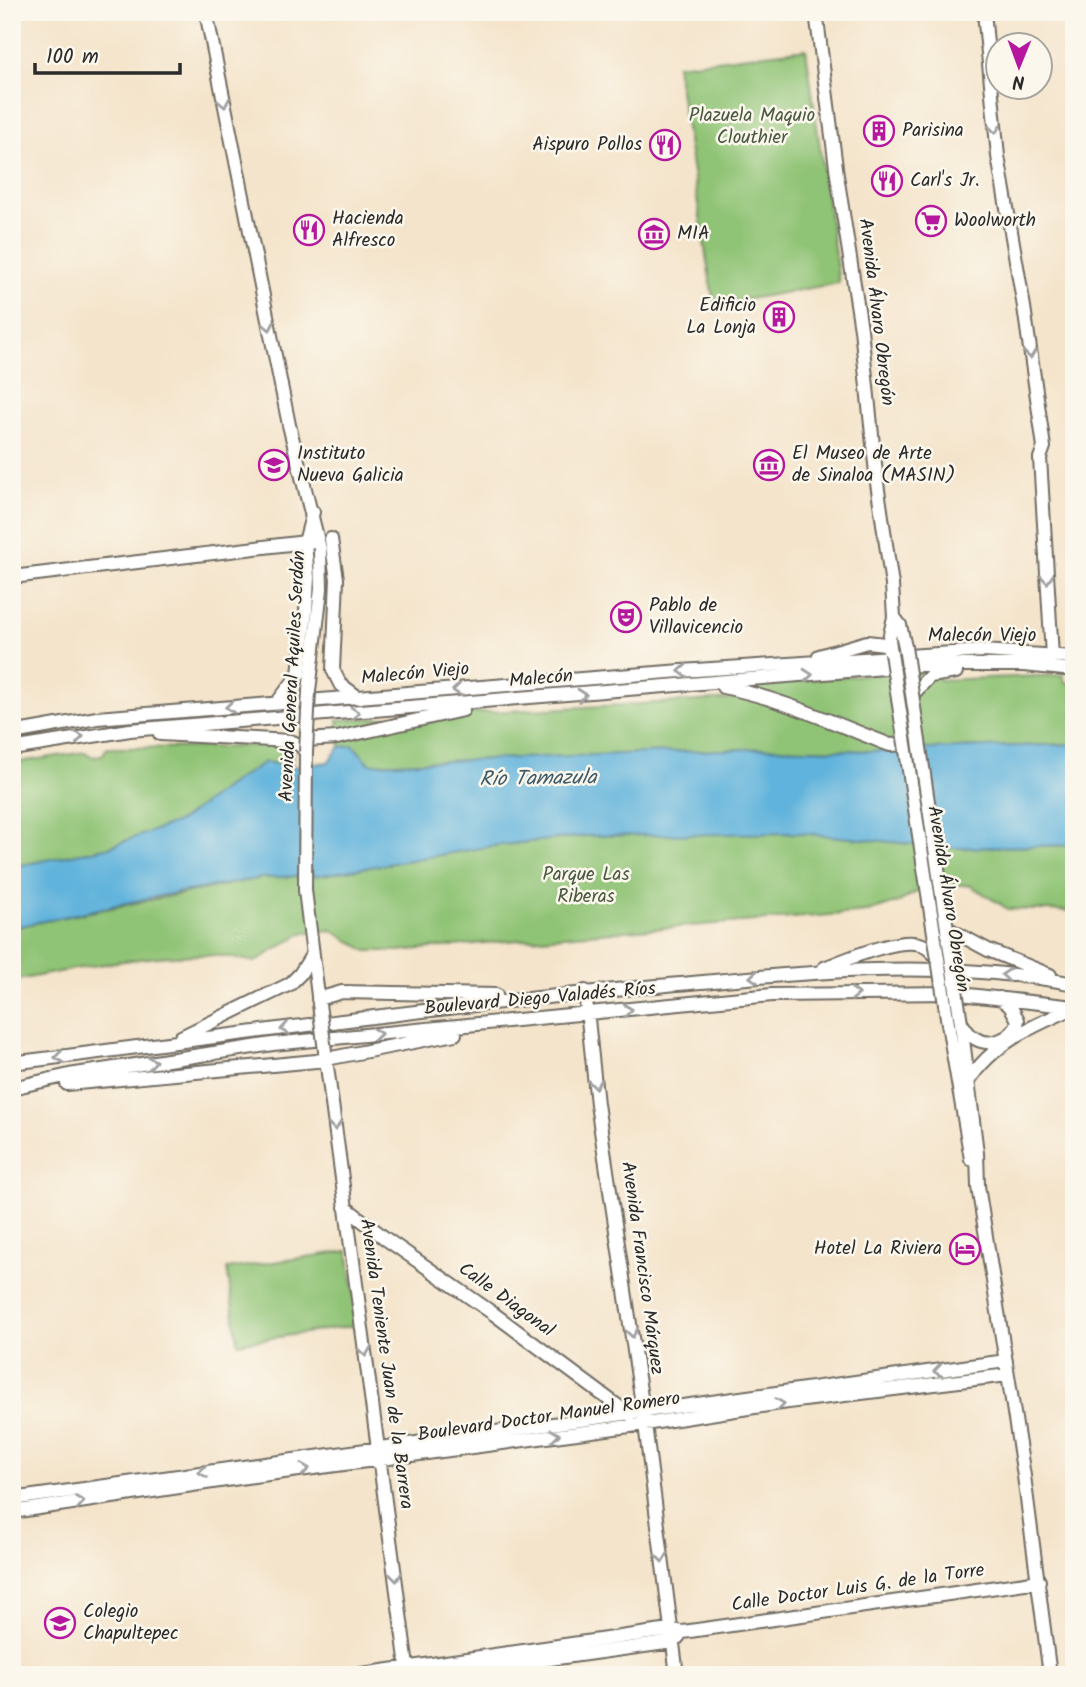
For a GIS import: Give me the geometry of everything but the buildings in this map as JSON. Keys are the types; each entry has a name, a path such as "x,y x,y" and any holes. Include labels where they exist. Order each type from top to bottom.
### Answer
{"main road":[{"name":"Avenida General Aquiles Serdán","path":"206,12 289,425 313,512 325,540 320,558 318,622 306,746 305,890 326,1055"},
{"name":"Avenida Álvaro Obregón","path":"816,12 837,175 859,315 894,617 890,627 891,651 937,957 968,1082 977,1153 978,1186"},
{"path":"984,12 998,156 1024,307 1044,447 1040,458 1052,656"},
{"path":"276,704 292,686 300,667 308,578 305,542 313,512"},
{"path":"12,577 325,540 337,587 333,670 340,684 360,698"},
{"name":"Avenida Álvaro Obregón","path":"894,617 900,625 905,647 947,928 964,1124 978,1186 1006,1361 1039,1581 1050,1675"},
{"path":"797,663 871,642 885,643 891,651"},
{"name":"Malecón Viejo","path":"12,733 97,719 797,663 983,651 1074,657"},
{"path":"912,695 930,676 1003,664"},
{"name":"Malecón","path":"12,749 135,729 494,702 921,665 1003,664 1074,670"},
{"path":"708,684 750,692 778,701 890,745 905,744"},
{"path":"135,729 164,735 290,741 306,746 494,702"},
{"path":"947,928 988,950 1070,983"},
{"path":"813,972 867,952 906,943 922,944 937,957"},
{"path":"170,1042 290,984 300,974 312,953"},
{"name":"Boulevard Diego Valadés Ríos","path":"12,1063 513,999 813,972 965,972 1070,983"},
{"name":"Avenida Francisco Márquez","path":"584,991 597,1104 676,1635 677,1675"},
{"path":"319,1006 342,992 503,995 513,999"},
{"name":"Boulevard Diego Valadés Ríos","path":"12,1088 47,1079 273,1044 772,995 924,993 1000,997 1074,1007"},
{"path":"954,1024 982,1042 1005,1038 1016,1028 1018,1020 1010,1006 1000,997"},
{"path":"968,1082 990,1054 1074,1007"},
{"path":"47,1079 58,1084 75,1083 326,1055 499,1027 525,1019"},
{"name":"Avenida Teniente Juan de la Barrera","path":"326,1055 408,1671"},
{"name":"Calle Diagonal","path":"345,1207 627,1413"},
{"name":"Boulevard Doctor Manuel Romero","path":"12,1512 246,1477 627,1413 644,1418 1006,1361"},
{"name":"Boulevard Doctor Manuel Romero","path":"12,1499 644,1418 1008,1375"},
{"name":"Calle Doctor Luis G. de la Torre","path":"355,1675 408,1671 676,1635 1039,1581"},
{"name":"Calle Doctor Luis G. de la Torre","path":"435,1675 676,1635"}],"green space":[{"name":"Plazuela Maquio Clouthier","path":"806,49 839,283 714,305 676,65"},
{"path":"932,668 940,680 1063,675 1065,682 1074,685 1074,744 870,751 772,748 369,764 353,746 340,747 338,720 735,699 756,685"},
{"path":"293,742 292,767 265,762 180,821 106,848 12,867 12,763 85,752 93,757 102,755 107,748 228,747"},
{"name":"Parque Las Riberas","path":"799,833 954,848 1074,845 1074,911 1008,909 971,886 934,885 899,902 868,912 399,951 367,951 331,930 302,933 255,962 213,955 182,955 109,963 12,981 12,928 25,925 261,878 322,875 492,846 586,836"},
{"path":"348,1251 359,1325 238,1343 227,1269"}],"water":[{"name":"Río Tamazula","path":"1074,744 1074,845 954,848 799,833 586,836 492,846 322,875 261,878 154,897 12,928 12,867 106,848 180,821 265,762 292,767 328,762 340,747 353,745 370,764 772,748 870,751"}],"place":[{"name":"Parisina","path":"879,131"},
{"name":"Aispuro Pollos","path":"665,145"},
{"name":"Carl's Jr.","path":"887,181"},
{"name":"Woolworth","path":"931,221"},
{"name":"Hacienda Alfresco","path":"309,230"},
{"name":"MIA","path":"654,234"},
{"name":"Edificio La Lonja","path":"779,317"},
{"name":"Instituto Nueva Galicia","path":"274,465"},
{"name":"El Museo de Arte de Sinaloa (MASIN)","path":"769,465"},
{"name":"Pablo de Villavicencio","path":"626,617"},
{"name":"Hotel La Riviera","path":"965,1249"},
{"name":"Colegio Chapultepec","path":"60,1623"}]}
